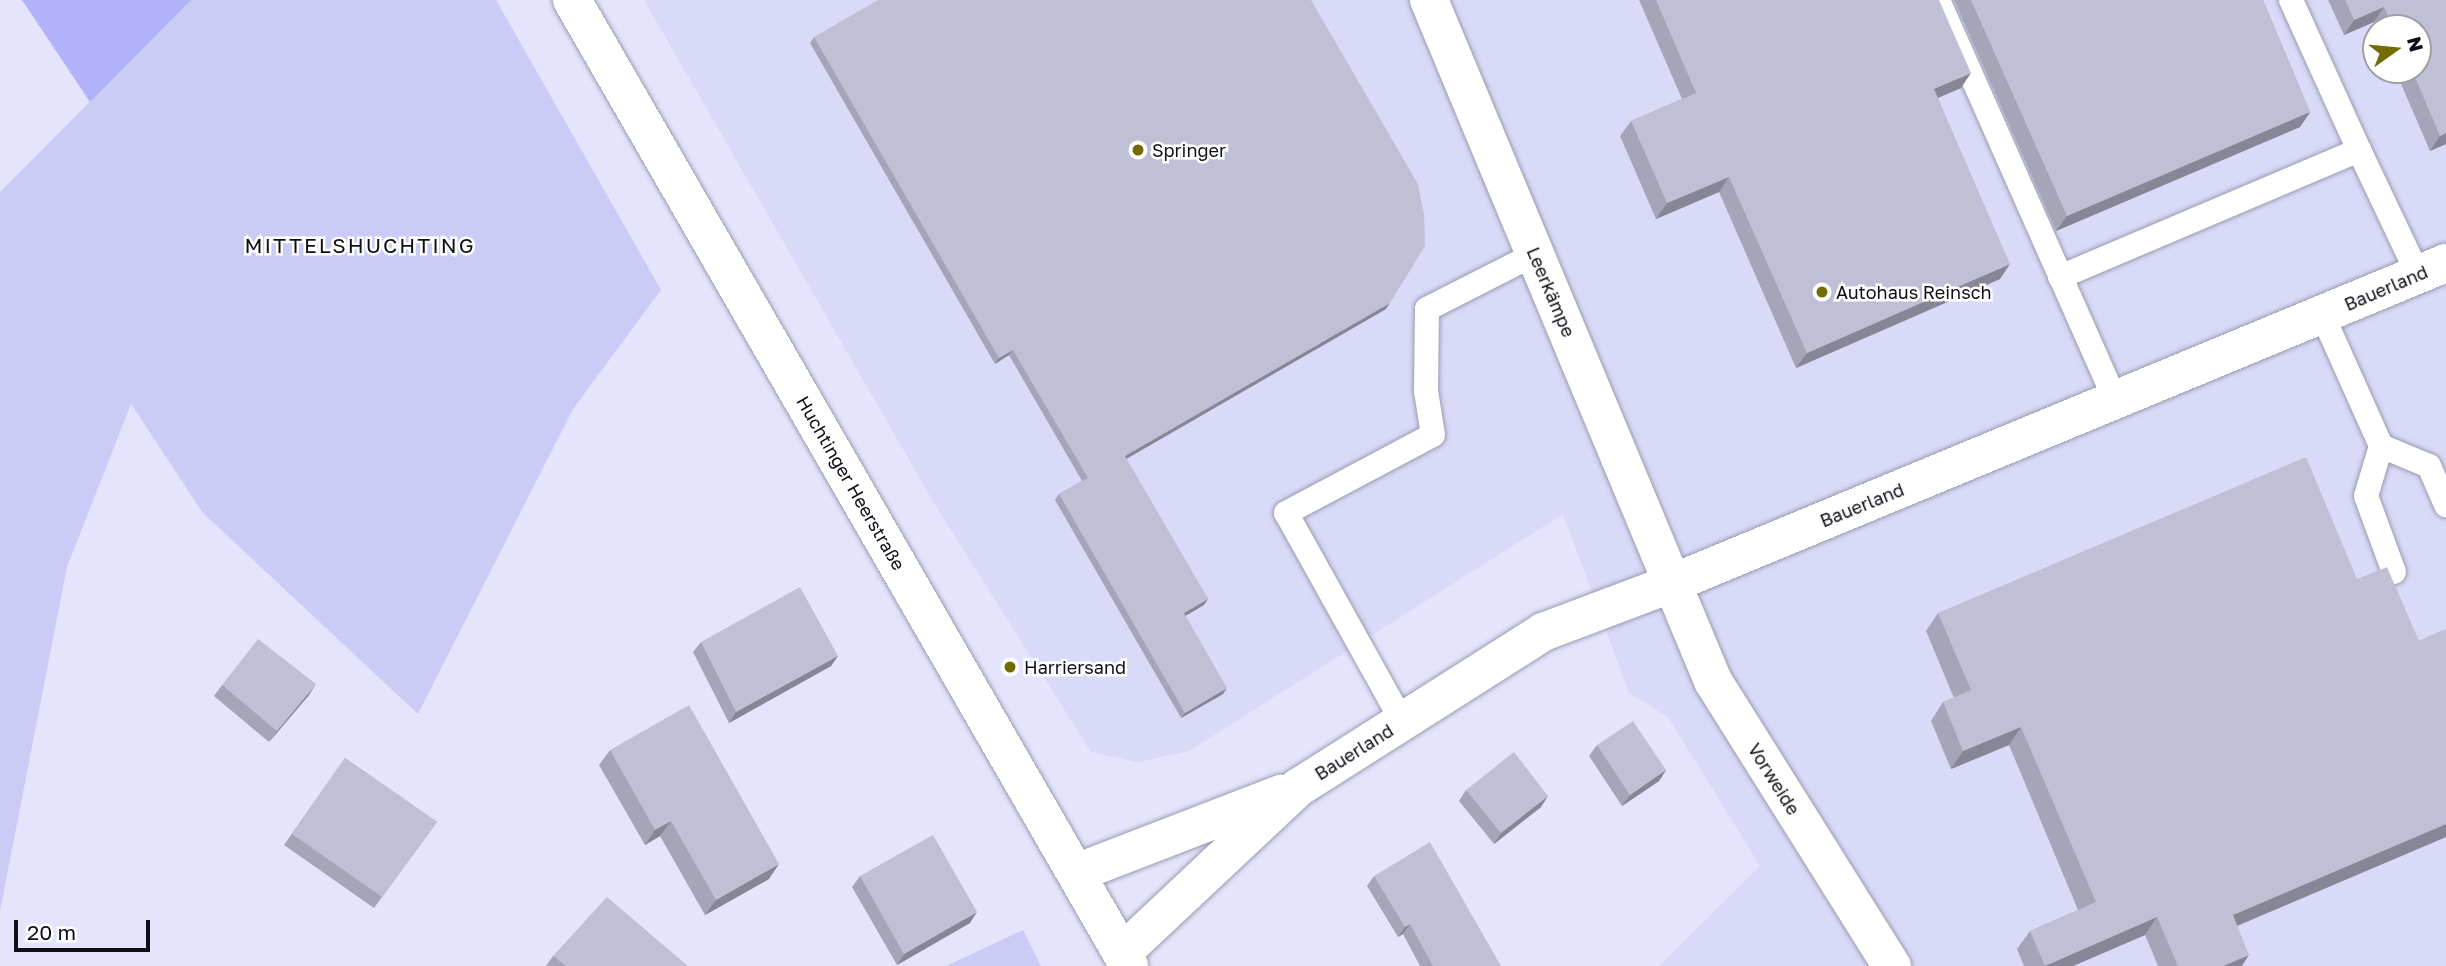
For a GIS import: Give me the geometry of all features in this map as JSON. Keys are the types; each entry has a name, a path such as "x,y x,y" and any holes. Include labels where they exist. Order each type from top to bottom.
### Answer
{"street":[{"name":"Huchtinger Heerstraße","path":"572,0 1125,960"},
{"name":"Leerkämpe","path":"1429,0 1673,583"},
{"name":"Bauerland","path":"1076,873 1299,787 1543,632 1673,583 2432,268"},
{"name":"Vorweide","path":"1673,583 1713,681 1892,966"},
{"name":"Bauerland","path":"1125,960 1299,787"}],"lane":[{"path":"1938,0 2115,400"},
{"path":"2291,0 2359,150 2432,268"},
{"path":"2060,277 2359,150"},
{"path":"1402,722 1286,513 1433,435 1426,391 1427,309 1535,254"},
{"path":"2322,314 2381,446 2366,496 2394,572"},
{"path":"2381,446 2429,466 2446,505"}],"shaded area":[{"path":"22,0 191,0 90,102"},
{"path":"191,0 496,0 661,290 573,409 418,714 203,513 131,404 67,567 0,911 0,192"},
{"path":"644,0 2446,0 2446,966 1659,966 1760,866 1668,717 1629,693 1563,514 1189,751 1138,762 1091,752 935,505"},
{"path":"1023,930 1041,966 946,966"}],"building":[{"path":"878,0 1311,0 1418,184 1424,215 1425,246 1390,303 1125,456 1208,599 1184,613 1227,688 1185,713 1059,494 1088,478 1013,350 999,358 814,37"},
{"path":"1656,0 1939,0 1971,73 1934,89 2010,264 1807,353 1729,177 1667,203 1631,121 1696,93"},
{"path":"1971,0 2263,0 2310,112 2067,216"},
{"path":"2345,0 2446,0 2446,133 2440,136 2418,84 2432,84 2432,14 2387,14 2384,7 2362,14 2354,20"},
{"path":"2306,457 2357,579 2387,567 2419,641 2446,629 2446,824 2233,915 2249,955 2223,966 2178,966 2157,917 2045,966 2030,931 2096,902 2021,727 1963,751 1943,702 1971,690 1938,613"},
{"path":"800,587 838,656 736,712 701,642"},
{"path":"258,639 316,684 277,731 222,685"},
{"path":"689,705 779,864 716,900 671,821 655,830 610,750"},
{"path":"1633,721 1666,770 1630,795 1597,745"},
{"path":"1514,752 1548,796 1501,833 1466,790"},
{"path":"345,758 437,822 382,897 292,834"},
{"path":"933,835 977,912 904,954 860,876"},
{"path":"1430,842 1501,966 1433,966 1410,924 1405,927 1374,876"},
{"path":"607,897 688,966 566,966 553,956"}],"place":[{"name":"Springer","path":"1138,150"},
{"name":"Autohaus Reinsch","path":"1822,292"},
{"name":"Harriersand","path":"1010,667"}],"district":[{"name":"MITTELSHUCHTING","path":"360,245"}]}
